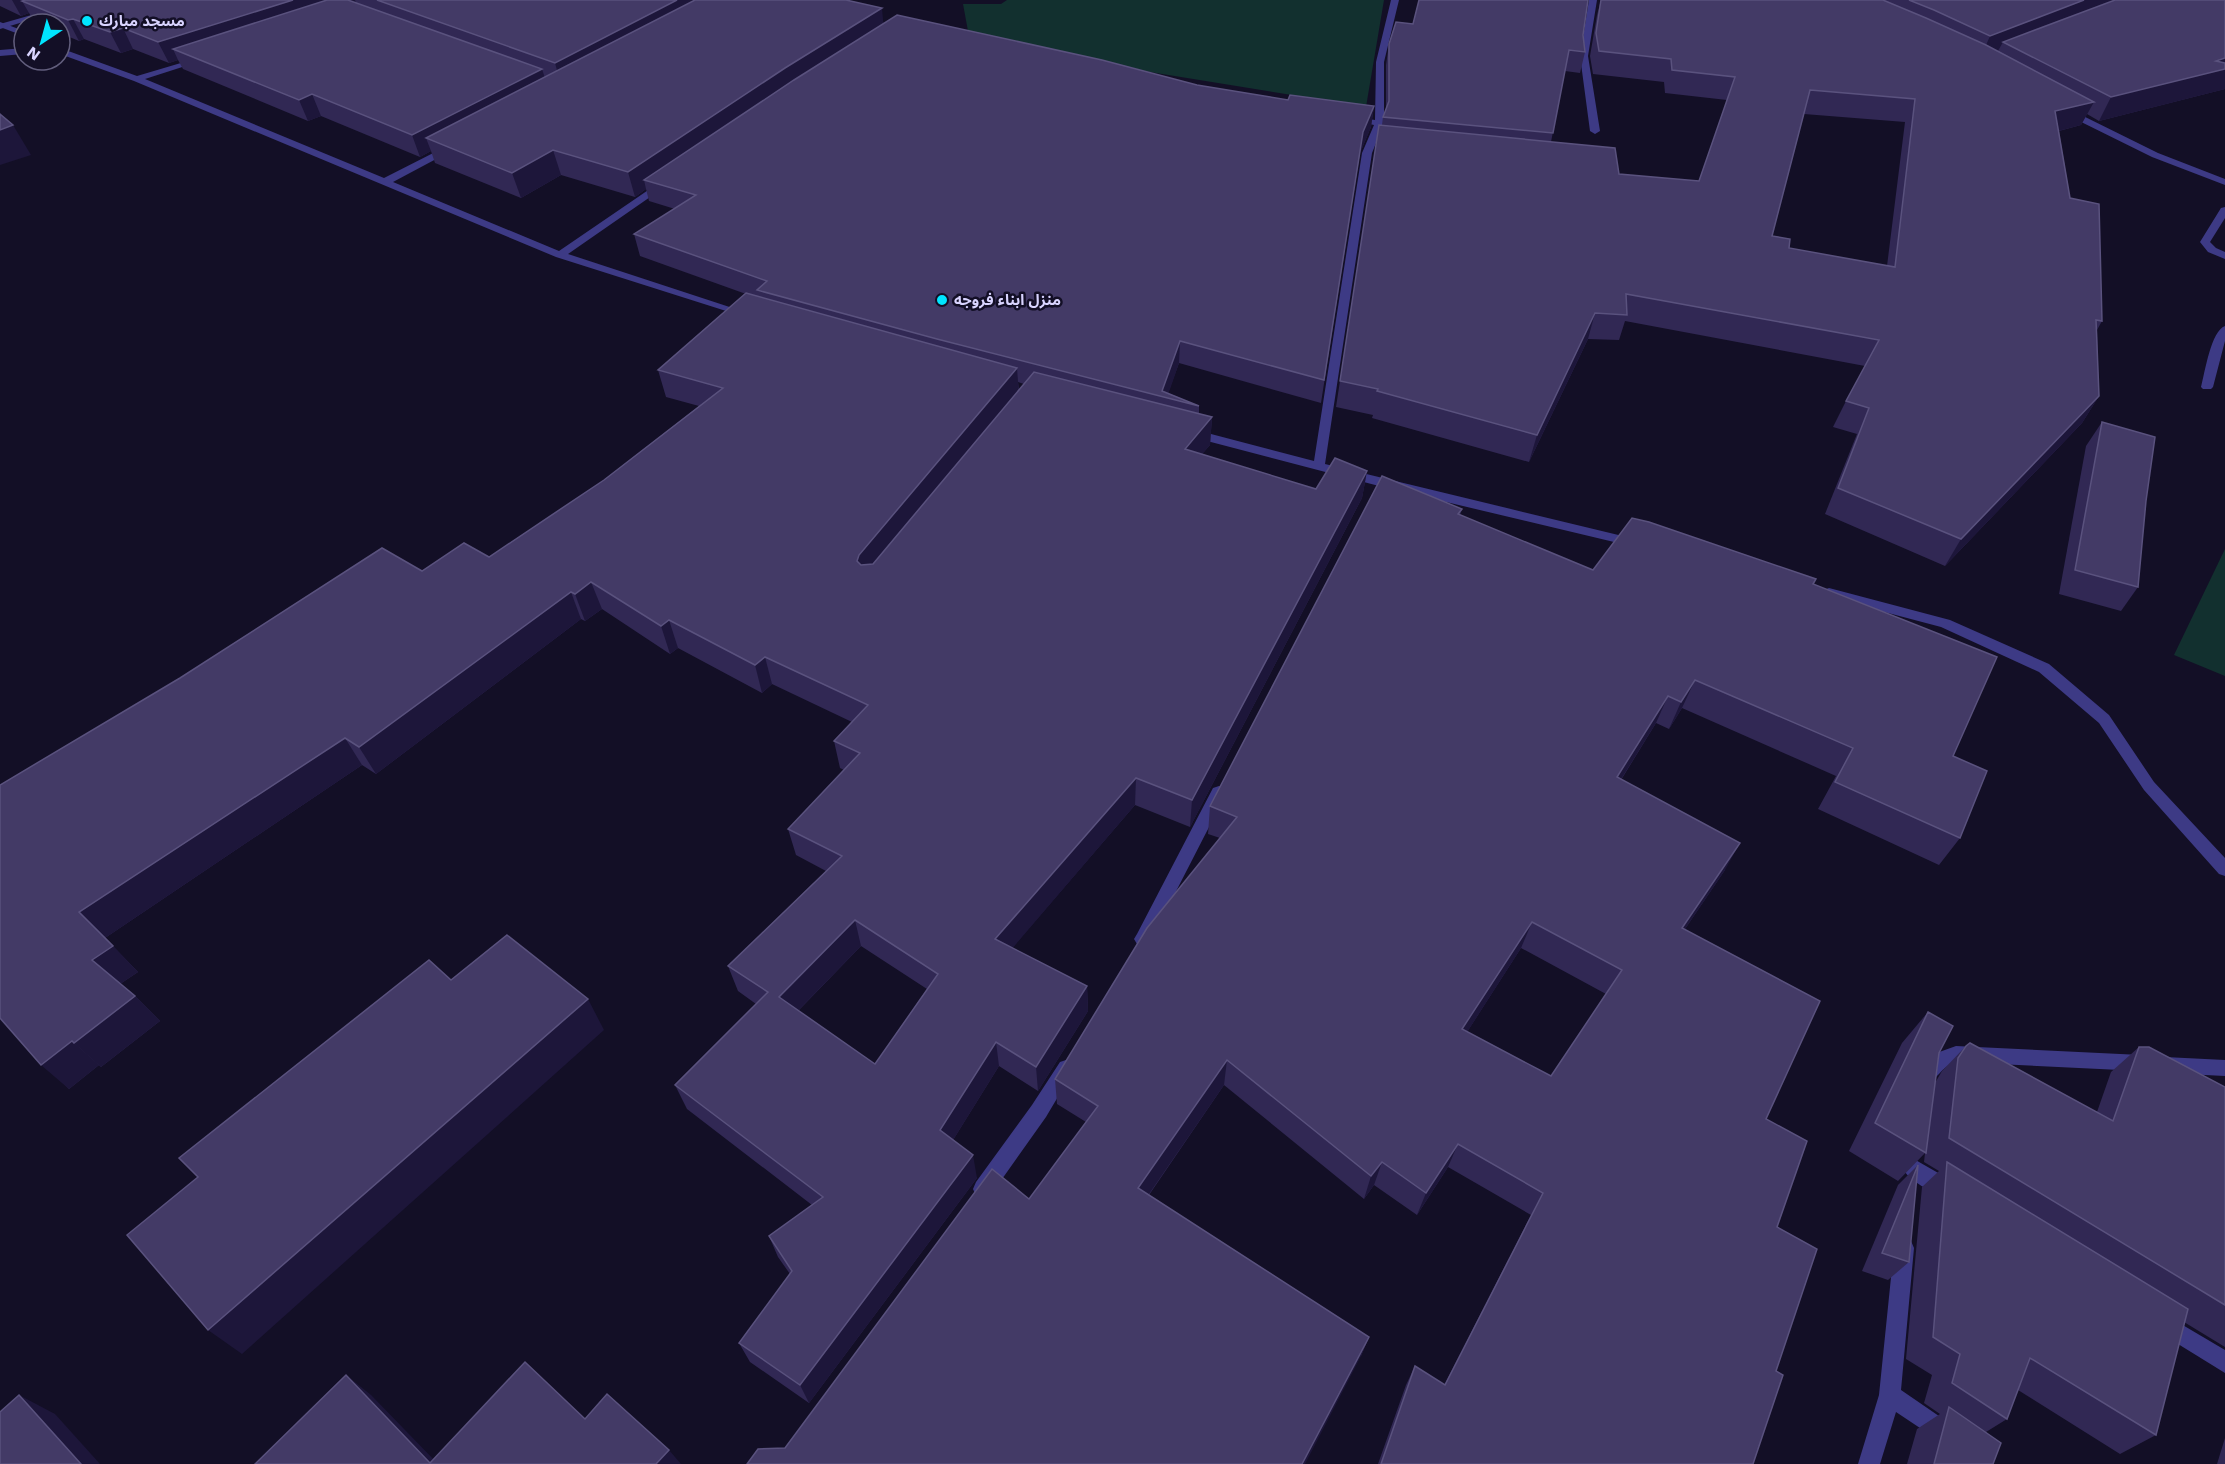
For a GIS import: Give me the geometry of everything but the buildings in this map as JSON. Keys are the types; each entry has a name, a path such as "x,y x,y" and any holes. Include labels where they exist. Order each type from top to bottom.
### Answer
{"street":[{"path":"1319,466 1367,153 1379,123 1380,62 1395,0"},
{"path":"1593,0 1584,56 1595,131"},
{"path":"1,26 59,10"},
{"path":"72,55 137,79 560,255 762,319"},
{"path":"137,79 203,57"},
{"path":"2059,108 2155,155 2225,182"},
{"path":"1346,118 1379,123"},
{"path":"1371,143 1383,144"},
{"path":"383,183 454,146"},
{"path":"560,255 675,176"},
{"path":"2225,210 2205,242 2212,250 2225,256"},
{"path":"2207,387 2216,348 2225,328"},
{"path":"1181,430 1319,466 1376,487 1647,546"},
{"path":"1819,590 1945,623 2044,668 2104,719 2149,786 2225,869"},
{"path":"1138,950 1225,780"},
{"path":"970,1208 1039,1111 1076,1051"},
{"path":"1921,1093 1930,1067 1941,1058 1956,1054 2225,1068"},
{"path":"1909,1190 1914,1146"},
{"path":"1912,1167 1962,1198"},
{"path":"1869,1464 1890,1395 1906,1224"},
{"path":"2144,1312 2225,1362"},
{"path":"1890,1395 1963,1445"}],"green space":[{"path":"1007,0 1384,0 1366,107 1150,72 968,31 963,4 1001,4"},
{"path":"2225,549 2225,676 2174,655"}],"place":[{"name":"مسجد مبارك","path":"87,21"},
{"name":"منزل ابناء فروجه","path":"942,300"}]}
